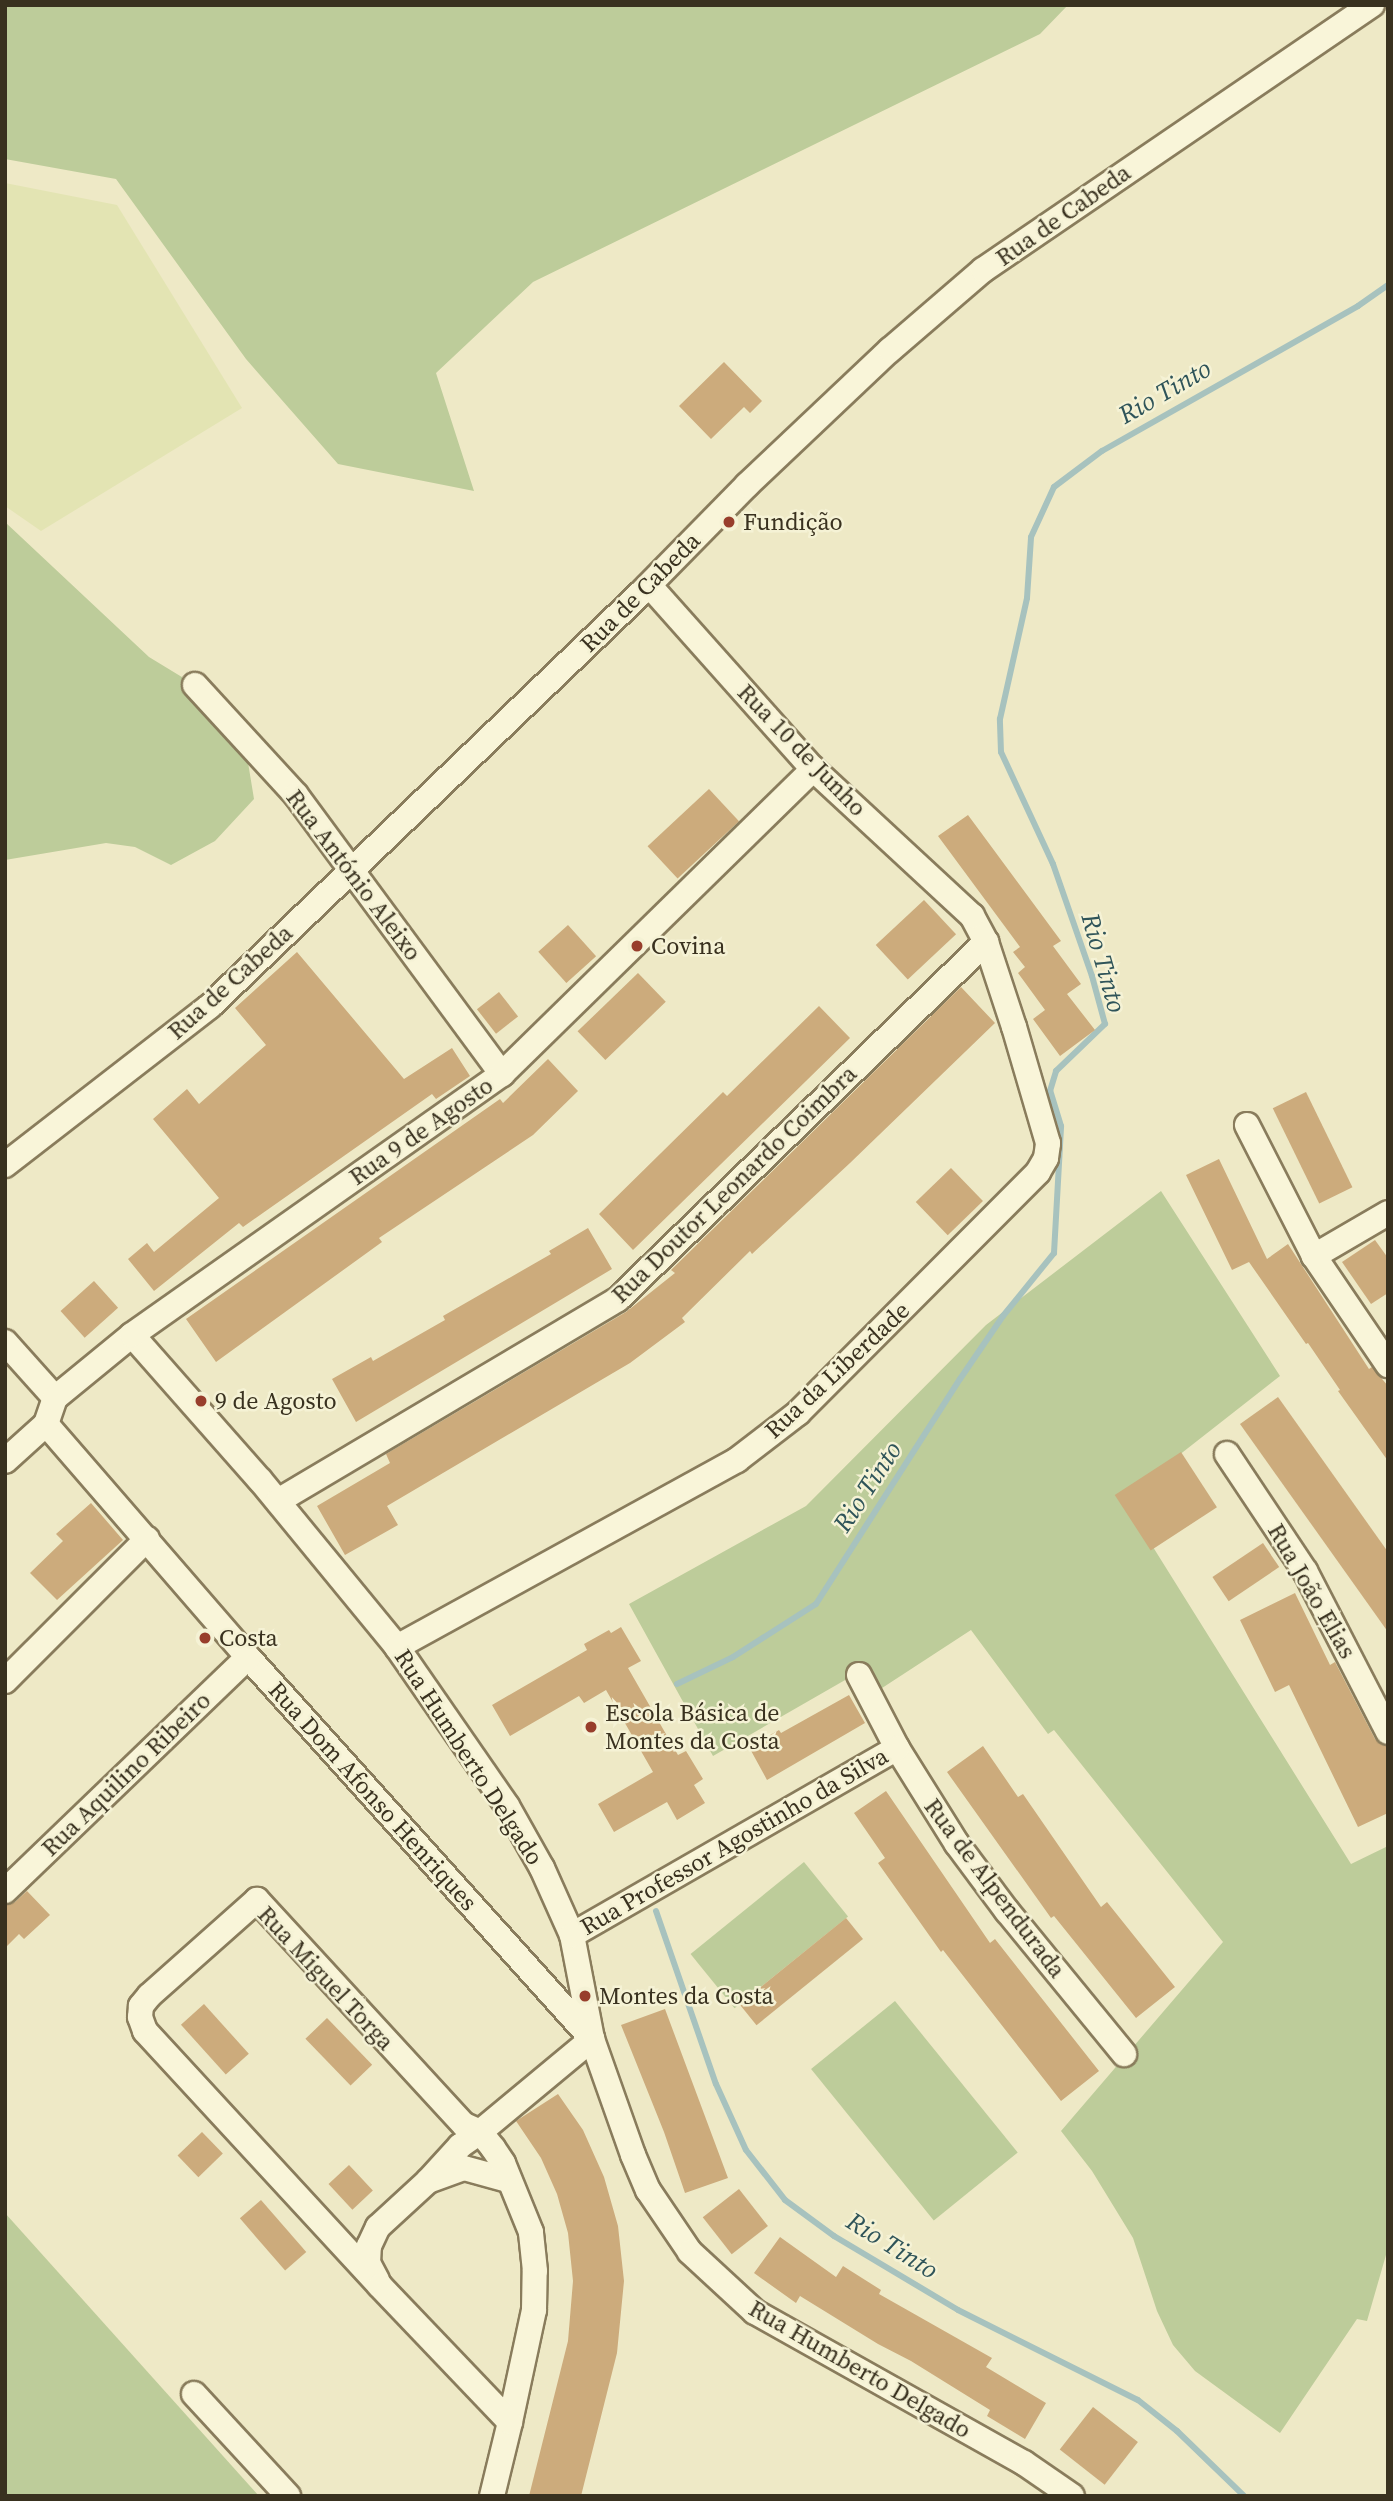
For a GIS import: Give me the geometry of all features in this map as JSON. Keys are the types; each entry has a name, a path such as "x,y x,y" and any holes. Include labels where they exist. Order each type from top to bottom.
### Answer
{"street":[{"name":"Rua de Cabeda","path":"5,1165 210,1006 649,585 750,482 890,350 983,270 1372,5"},
{"name":"Rua 10 de Junho","path":"649,585 813,769 972,916 986,942"},
{"name":"Rua António Aleixo","path":"195,685 296,795 502,1074"},
{"name":"Rua 9 de Agosto","path":"55,1398 132,1335 502,1074 813,769"},
{"name":"Rua Doutor Leonardo Coimbra","path":"278,1502 618,1299 986,942"},
{"name":"Rua da Liberdade","path":"397,1647 737,1460 798,1413 1038,1172 1048,1143 986,942"},
{"path":"1247,1125 1314,1256 1388,1365"},
{"path":"1314,1256 1388,1213"},
{"name":"Rua Humberto Delgado","path":"132,1335 278,1502 397,1647 507,1806 542,1868 572,1935 592,2039 648,2190 690,2252 755,2312 1024,2463 1072,2496"},
{"path":"5,1342 55,1398 46,1424 5,1461"},
{"name":"Rua Dom Afonso Henriques","path":"46,1424 248,1657 592,2039"},
{"name":"Rua João Elias","path":"1227,1454 1306,1571 1388,1732"},
{"path":"5,1681 147,1539"},
{"name":"Rua Aquilino Ribeiro","path":"5,1891 248,1657"},
{"name":"Rua de Alpendurada","path":"859,1675 897,1748 957,1844 1007,1911 1125,2054"},
{"name":"Rua Professor Agostinho da Silva","path":"572,1935 897,1748"},
{"name":"Rua Miguel Torga","path":"492,2496 510,2422 534,2310 535,2271 531,2232 503,2162 480,2133 464,2125 257,1900 149,1996 141,2006 139,2017 145,2031 331,2234 510,2422"},
{"path":"331,2234 348,2238 377,2227 428,2181 448,2157 592,2039"},
{"path":"428,2181 464,2168 508,2180"},
{"path":"377,2227 369,2246 368,2263 380,2286"},
{"path":"194,2394 288,2496"}],"green space":[{"path":"5,5 1068,5 1040,34 533,282 436,373 474,491 338,464 246,359 116,179 5,159"},
{"path":"5,183 117,205 242,408 41,531 5,506"},
{"path":"5,522 149,657 195,685 244,738 254,799 215,841 171,865 135,847 106,843 5,860"},
{"path":"1161,1191 1280,1376 1123,1499 1351,1864 1388,1846 1388,2248 1367,2321 1357,2319 1280,2433 1195,2371 1173,2345 1157,2311 1133,2238 1092,2171 1061,2131 1223,1942 1054,1730 1048,1734 971,1630 879,1690 866,1668 713,1756 629,1604 806,1506 986,1325"},
{"path":"804,1862 848,1916 735,2008 691,1954"},
{"path":"895,2001 1018,2153 934,2221 811,2069"},
{"path":"5,2213 259,2496 5,2496"}],"building":[{"path":"724,362 762,401 750,413 744,407 711,439 679,406"},
{"path":"709,789 739,821 678,878 648,846"},
{"path":"968,815 1061,941 1053,946 1081,984 1067,994 1095,1030 1060,1056 1033,1019 1045,1010 1018,973 1025,967 1013,952 1020,947 938,836"},
{"path":"924,900 956,934 908,979 876,945"},
{"path":"568,925 596,956 566,983 538,952"},
{"path":"297,952 404,1079 452,1048 470,1076 436,1099 432,1094 243,1227 239,1223 154,1291 128,1259 147,1243 154,1252 219,1198 153,1119 187,1089 199,1104 266,1045 235,1008"},
{"path":"638,973 666,1002 605,1060 578,1031"},
{"path":"961,987 995,1023 850,1163 752,1254 750,1251 682,1318 685,1322 630,1363 387,1506 398,1525 345,1555 317,1506 390,1463 386,1454 626,1312 675,1273 671,1270"},
{"path":"499,992 518,1016 496,1034 477,1009"},
{"path":"819,1006 850,1038 633,1250 599,1214 723,1092 727,1096"},
{"path":"548,1059 578,1091 533,1135 379,1238 382,1242 216,1362 186,1319 500,1099 503,1103"},
{"path":"1306,1092 1352,1187 1319,1203 1273,1108"},
{"path":"1219,1159 1267,1259 1288,1244 1369,1369 1372,1367 1388,1386 1388,1461 1249,1262 1232,1270 1186,1175"},
{"path":"951,1168 983,1201 948,1235 916,1202"},
{"path":"588,1228 612,1269 356,1422 332,1379 371,1357 373,1361 445,1320 443,1316 551,1254 549,1251"},
{"path":"1375,1240 1388,1258 1388,1293 1371,1304 1342,1262"},
{"path":"94,1281 118,1308 85,1338 61,1311"},
{"path":"1278,1397 1388,1552 1388,1632 1240,1424"},
{"path":"1181,1452 1217,1507 1151,1550 1115,1495"},
{"path":"91,1503 123,1540 57,1600 30,1573 63,1541 56,1534"},
{"path":"1263,1543 1279,1567 1229,1601 1212,1577"},
{"path":"1295,1593 1330,1665 1335,1662 1375,1739 1388,1747 1388,1813 1358,1827 1289,1685 1275,1692 1240,1620"},
{"path":"621,1627 641,1661 628,1668 678,1755 686,1751 703,1779 694,1785 705,1803 677,1820 667,1802 614,1832 598,1804 653,1772 606,1690 584,1703 579,1696 510,1736 492,1705 587,1650 584,1644 609,1630 611,1633"},
{"path":"849,1695 865,1723 767,1780 749,1747 779,1730 781,1733"},
{"path":"983,1746 1018,1797 1023,1794 1101,1907 1107,1902 1175,1987 1136,2018 1054,1916 1051,1918 947,1772"},
{"path":"886,1791 990,1943 995,1939 1099,2071 1061,2101 943,1950 941,1952 878,1863 885,1858 854,1813"},
{"path":"27,1891 50,1915 24,1939 19,1934 5,1948 5,1905 15,1902"},
{"path":"846,1918 863,1939 757,2025 740,2004"},
{"path":"204,2004 249,2054 226,2075 181,2025"},
{"path":"665,2009 728,2178 685,2193 621,2025"},
{"path":"327,2018 372,2065 351,2086 305,2039"},
{"path":"558,2094 583,2130 604,2177 618,2226 624,2281 617,2353 581,2496 529,2496 568,2341 573,2281 568,2233 557,2194 541,2158 516,2121"},
{"path":"202,2132 223,2154 198,2177 178,2156"},
{"path":"349,2165 373,2191 352,2210 329,2184"},
{"path":"739,2189 768,2226 732,2254 703,2217"},
{"path":"261,2200 306,2252 285,2270 240,2218"},
{"path":"780,2237 836,2277 843,2266 881,2290 879,2294 992,2358 986,2367 1046,2403 1025,2439 987,2416 990,2410 911,2361 800,2296 796,2303 754,2273"},
{"path":"1093,2407 1138,2442 1105,2485 1060,2450"}],"waterway":[{"name":"Rio Tinto","path":"677,1684 733,1657 816,1604 960,1379 1003,1316 1054,1253 1061,1126 1050,1091 1056,1071 1105,1024 1092,976 1053,864 1001,752 1000,719 1027,598 1031,537 1054,487 1102,451 1358,306 1388,285"},
{"name":"Rio Tinto","path":"656,1911 716,2084 746,2150 785,2200 834,2236 958,2310 1138,2400 1177,2431 1244,2496"}],"place":[{"name":"Fundição","path":"729,522"},
{"name":"Covina","path":"637,946"},
{"name":"9 de Agosto","path":"201,1401"},
{"name":"Costa","path":"205,1638"},
{"name":"Escola Básica de Montes da Costa","path":"591,1727"},
{"name":"Montes da Costa","path":"585,1996"}]}
